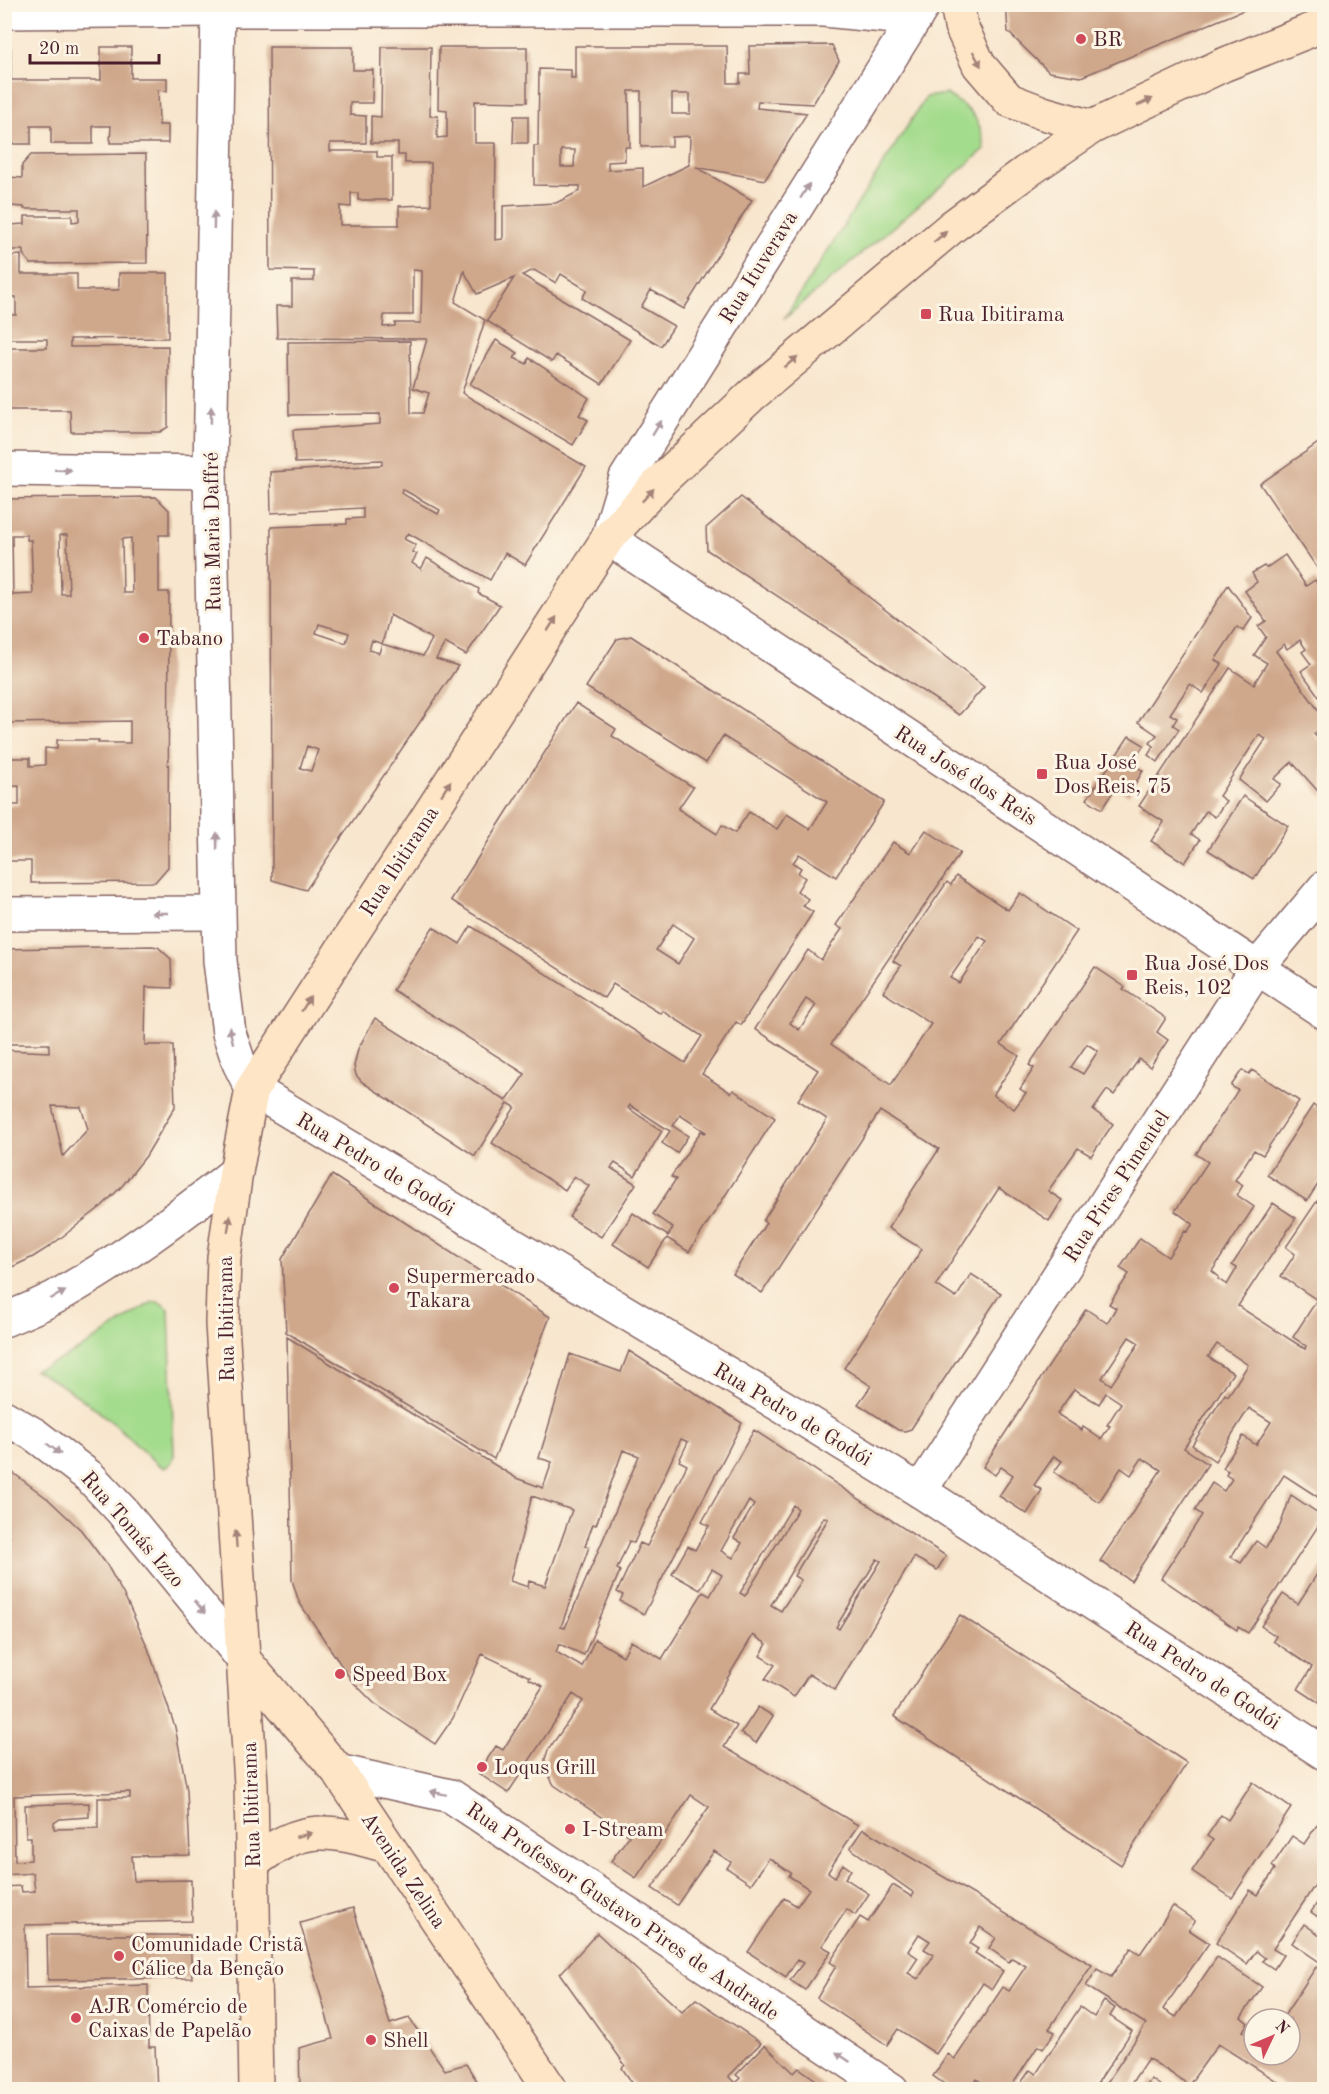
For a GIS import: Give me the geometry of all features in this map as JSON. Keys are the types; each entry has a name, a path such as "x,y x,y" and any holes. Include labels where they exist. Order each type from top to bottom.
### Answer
{"main road":[{"path":"957,4 961,26 980,65 1009,100 1043,113 1092,127"},
{"name":"Rua Ibitirama","path":"256,2090 251,1784 222,1324 224,1257 236,1172 252,1089 608,538 662,480 752,395 953,226 1026,172 1092,127 1223,65 1324,26"},
{"name":"Avenida Zelina","path":"244,1660 338,1771 551,2090"},
{"path":"253,1863 274,1846 303,1834 325,1832 350,1835 387,1846"}],"street":[{"path":"4,12 218,7 919,12"},
{"name":"Rua Maria Daffré","path":"218,7 210,472 218,913 220,961 230,1033 239,1063 252,1089"},
{"name":"Rua Ituverava","path":"608,538 626,478 919,12"},
{"path":"4,469 210,472"},
{"name":"Rua José dos Reis","path":"608,538 1324,1012"},
{"name":"Rua Pires Pimentel","path":"920,1491 1257,968 1324,888"},
{"path":"4,914 218,913"},
{"name":"Rua Pedro de Godói","path":"252,1089 920,1491 1324,1753"},
{"path":"4,1320 57,1296 109,1265 174,1220 236,1172"},
{"name":"Rua Tomás Izzo","path":"4,1417 35,1435 90,1477 122,1511 244,1660"},
{"name":"Rua Professor Gustavo Pires de Andrade","path":"338,1771 451,1796 892,2090"}],"green space":[{"path":"946,94 974,116 981,130 985,149 784,319 926,97"},
{"path":"153,1302 159,1302 169,1309 174,1455 172,1462 165,1468 88,1403 34,1370 66,1357"}],"building":[{"name":"BR","path":"1006,4 1256,5 1081,77 1049,72 1008,32"},
{"path":"832,45 839,61 813,104 758,101 757,108 807,113 765,180 696,167 752,200 684,309 651,290 641,307 674,326 661,346 582,298 587,290 561,274 556,283 534,270 522,275 630,340 602,384 556,355 552,362 487,321 514,278 477,294 464,271 455,302 485,320 462,393 586,467 525,565 505,553 490,580 408,533 404,539 416,545 412,552 417,554 412,563 421,569 427,558 479,589 478,593 500,605 466,655 445,643 436,659 458,666 306,890 272,880 271,527 347,524 347,519 363,518 363,508 271,513 270,472 382,465 382,460 295,463 293,430 380,424 380,414 289,415 288,342 410,341 411,413 423,413 429,393 413,388 427,339 277,338 276,306 292,306 292,281 314,281 314,271 270,270 269,47 353,47 353,70 373,70 372,103 350,103 350,115 366,116 366,143 330,143 330,151 377,151 377,157 392,157 392,200 358,200 358,193 351,193 351,207 340,206 340,225 399,225 399,206 431,205 431,163 405,163 405,155 398,155 398,143 371,143 371,116 381,117 382,47 431,47 430,116 438,116 437,138 447,137 447,110 438,109 439,47 527,47 527,102 475,101 475,143 496,143 495,240 503,239 503,206 556,203 580,191 580,186 534,185 534,146 538,146 539,69 571,70 571,78 575,78 575,46 727,46 728,83 740,83 740,74 750,74 749,46","holes":["629,91 641,91 641,147 672,146 672,137 690,136 689,165 643,187 643,168 608,170 608,162 625,161 625,147 630,147","672,94 690,94 690,114 672,114","561,150 575,150 574,167 561,167","413,270 422,271 421,323 395,323 395,326 383,327 384,315 413,315","402,489 440,510 438,514 401,493","390,615 432,639 423,656 382,644","319,624 349,633 346,643 316,633","372,640 382,644 379,653 369,650","307,746 318,750 311,771 300,768"]},
{"path":"101,47 131,47 131,78 167,78 167,91 158,90 159,125 168,125 168,143 110,143 111,126 93,126 93,144 51,144 51,126 31,126 31,144 8,144 8,177 22,178 22,165 31,155 146,154 147,263 31,264 23,254 23,250 9,250 9,256 21,255 21,274 77,274 77,290 119,290 119,273 168,273 168,338 70,339 70,347 168,346 168,427 160,432 71,432 70,410 4,410 4,348 47,348 47,339 4,339 4,315 16,315 16,297 4,296 4,48 11,48 11,80 101,80","holes":["9,206 24,207 24,209 79,209 79,221 72,222 72,216 25,216 25,224 9,225"]},
{"path":"514,116 528,116 528,143 513,143"},
{"path":"496,340 518,353 514,358 527,364 529,358 589,398 579,415 588,420 573,445 470,384"},
{"path":"1324,439 1324,578 1260,484"},
{"path":"156,497 169,510 169,535 159,535 159,592 169,592 168,867 155,882 31,883 31,861 4,861 4,805 19,805 19,786 4,787 4,499","holes":["12,535 27,535 27,540 31,540 33,594 13,595","60,535 67,535 69,594 61,594","131,538 132,593 123,593 122,539","130,721 130,743 57,740 57,749 45,748 45,765 30,766 30,758 9,758 9,723"]},
{"path":"741,497 984,687 959,715 707,550 706,528"},
{"path":"1285,555 1306,586 1315,580 1324,593 1324,704 1301,671 1311,664 1302,652 1306,649 1300,640 1287,649 1284,644 1276,651 1324,718 1324,725 1314,734 1324,745 1324,798 1292,762 1274,779 1281,784 1266,801 1239,780 1266,739 1259,735 1219,796 1226,801 1215,817 1206,811 1191,834 1200,840 1185,863 1151,841 1164,822 1139,806 1230,668 1254,684 1267,663 1254,655 1266,637 1258,626 1266,621 1245,591 1257,582 1252,573 1264,566 1266,568"},
{"path":"1228,585 1252,618 1243,631 1237,627 1215,660 1222,664 1203,693 1190,684 1170,714 1177,718 1173,725 1179,729 1158,762 1148,755 1154,746 1150,743 1157,735 1138,722"},
{"path":"631,636 884,802 836,877 799,854 793,863 801,868 798,873 805,878 797,891 808,899 803,906 813,912 741,1025 736,1022 702,1074 731,1093 733,1090 775,1118 689,1252 667,1238 648,1267 613,1244 633,1213 668,1236 673,1228 653,1214 676,1179 671,1177 701,1131 706,1132 680,1115 673,1126 688,1136 677,1153 662,1143 670,1131 630,1105 628,1108 662,1131 635,1176 615,1163 611,1168 636,1184 601,1237 569,1217 589,1186 574,1176 565,1190 492,1143 515,1107 508,1103 475,1156 362,1082 356,1075 354,1066 358,1049 375,1018 506,1101 525,1074 393,990 433,927 460,944 471,926 685,1063 702,1036 663,1011 661,1014 613,984 604,998 451,900 576,703 616,729 612,736 693,787 678,809 717,834 722,825 735,833 749,812 777,829 787,814 810,829 827,802 723,736 706,763 586,687 617,639","holes":["673,924 694,938 678,964 656,950"]},
{"path":"1129,736 1144,745 1132,763 1143,771 1128,795 1116,787 1102,809 1087,799"},
{"path":"1243,796 1288,826 1254,879 1208,850"},
{"path":"926,830 960,853 831,1044 891,1085 931,1024 883,992 901,966 893,961 947,882 951,885 956,876 1008,910 1020,893 1077,931 1001,1044 1019,1056 993,1095 1014,1109 1026,1093 1020,1089 1034,1068 1029,1065 1095,967 1166,1018 1157,1032 1168,1040 1150,1067 1139,1059 1114,1095 1107,1090 1093,1110 1113,1124 1091,1156 1078,1148 1048,1191 1062,1200 1049,1221 999,1188 936,1285 956,1298 971,1274 1001,1293 911,1429 905,1431 898,1430 858,1404 871,1386 844,1368 922,1249 888,1228 939,1149 880,1111 762,1293 733,1274 766,1223 763,1221 827,1119 798,1100 818,1070 755,1029 808,950 821,960 842,929 836,925 893,842 910,853","holes":["979,936 987,941 959,983 950,978","806,999 816,1005 799,1030 790,1023","1087,1044 1098,1051 1083,1074 1071,1067"]},
{"path":"152,946 158,947 171,959 172,988 146,987 145,1045 173,1045 175,1107 146,1156 122,1186 102,1206 49,1247 4,1271 4,1050 49,1052 49,1044 4,1044 4,949","holes":["52,1106 81,1107 88,1129 63,1156"]},
{"path":"1242,1070 1249,1074 1252,1070 1299,1101 1263,1155 1254,1150 1235,1180 1243,1185 1237,1195 1254,1207 1212,1271 1227,1285 1237,1268 1232,1265 1273,1203 1296,1218 1238,1306 1305,1349 1306,1346 1293,1337 1317,1300 1324,1305 1324,1415 1319,1423 1324,1427 1324,1501 1284,1475 1231,1557 1241,1563 1256,1541 1266,1548 1280,1526 1291,1495 1324,1517 1248,1633 1238,1627 1237,1630 1161,1578 1202,1515 1195,1510 1212,1483 1224,1491 1232,1479 1226,1475 1228,1471 1223,1468 1243,1436 1256,1445 1271,1422 1249,1408 1215,1461 1192,1445 1225,1394 1228,1396 1248,1365 1217,1344 1208,1357 1233,1373 1184,1448 1208,1464 1131,1581 1100,1561 1161,1470 1142,1458 1131,1475 1121,1468 1099,1502 1054,1472 1062,1461 1054,1456 1034,1485 1042,1490 1027,1514 999,1496 1013,1475 1001,1467 995,1475 983,1467 1086,1309 1107,1323 1116,1308 1109,1304 1129,1274 1120,1268 1140,1238 1168,1257 1185,1231 1187,1232 1193,1224 1175,1211 1208,1162 1196,1154 1238,1090 1231,1086","holes":["1129,1337 1139,1343 1111,1385 1102,1378","1074,1389 1099,1404 1106,1393 1121,1403 1101,1439 1057,1414"]},
{"path":"1313,1105 1324,1113 1324,1175 1307,1201 1267,1175"},
{"name":"Supermercado Takara","path":"332,1175 550,1317 494,1459 286,1332 282,1259"},
{"path":"1317,1201 1324,1206 1324,1289 1317,1300 1281,1276 1295,1254 1286,1247"},
{"path":"287,1337 516,1478 543,1488 552,1462 539,1458 570,1354 621,1372 629,1351 742,1423 644,1614 620,1601 623,1595 617,1592 640,1543 647,1546 687,1465 679,1461 688,1442 681,1439 634,1543 629,1541 617,1569 620,1571 584,1655 559,1644 556,1652 582,1667 595,1639 623,1656 631,1641 662,1659 703,1592 710,1596 722,1575 712,1569 700,1590 672,1574 688,1546 695,1550 709,1526 702,1522 754,1430 946,1556 937,1570 914,1557 835,1690 809,1674 794,1697 765,1679 775,1665 760,1656 767,1644 753,1635 709,1709 737,1726 724,1747 858,1825 828,1872 835,1877 843,1864 851,1870 845,1878 869,1894 855,1915 847,1909 822,1946 831,1951 805,1990 790,1980 803,1963 797,1960 786,1977 748,1952 784,1898 797,1906 809,1889 789,1876 791,1873 769,1858 751,1884 727,1868 731,1862 714,1851 677,1905 652,1888 709,1807 691,1795 636,1878 611,1861 629,1836 554,1785 545,1768 548,1750 583,1701 573,1694 508,1793 478,1773 496,1746 503,1750 543,1686 529,1679 530,1677 482,1654 453,1718 435,1744 374,1703 351,1680 299,1602 292,1580","holes":["623,1450 639,1456 565,1628 561,1627 589,1547 585,1546 593,1524 596,1525","532,1496 572,1510 545,1586 529,1581 528,1587 510,1581","749,1501 754,1505 734,1538 742,1543 733,1558 721,1551","793,1505 798,1509 745,1596 740,1593","824,1517 828,1519 794,1576 801,1580 781,1611 771,1605","877,1559 881,1561 839,1629 836,1627"]},
{"path":"4,1466 48,1499 81,1530 107,1565 126,1599 148,1648 175,1727 187,1790 190,1855 132,1856 134,1881 191,1880 192,1921 25,1925 26,1988 148,1985 149,2047 155,2047 157,2090 4,2090 4,1887 21,1886 22,1892 35,1891 33,1873 4,1875 4,1543 10,1537 4,1535","holes":["130,1792 130,1798 98,1798 98,1828 54,1829 54,1823 60,1819 89,1817 89,1803 25,1805 26,1837 31,1837 31,1860 15,1861 14,1796"]},
{"path":"1324,1563 1324,1649 1318,1659 1324,1664 1324,1706 1298,1689 1312,1667 1273,1641 1276,1636 1261,1626 1283,1594 1298,1604"},
{"path":"960,1615 1187,1763 1121,1865 894,1716"},
{"path":"758,1707 773,1716 756,1743 741,1733"},
{"path":"1253,1782 1291,1808 1232,1898 1192,1871 1213,1840 1207,1836 1221,1815 1228,1820"},
{"path":"1324,1815 1324,1871 1273,1949 1283,1955 1274,1969 1262,1961 1265,1958 1256,1951 1247,1964 1216,1943 1250,1890 1258,1895 1275,1869 1272,1866 1292,1836 1304,1844"},
{"path":"863,1829 1092,1965 1049,2029 1055,2032 1043,2049 1038,2046 1009,2090 993,2090 977,2079 970,2090 953,2090 933,2076 948,2054 955,2059 1003,1987 1009,1991 1026,1966 1012,1958 1009,1962 989,1948 996,1938 980,1927 970,1944 978,1949 975,1953 1003,1971 992,1989 983,1983 936,2054 898,2029 887,2045 817,1998 836,1966 830,1962 860,1917 868,1922 893,1885 912,1897 914,1893 850,1848","holes":["919,1934 930,1941 924,1949 934,1955 918,1979 908,1973 918,1958 908,1951"]},
{"path":"1324,1893 1324,1921 1311,1912"},
{"path":"1173,1906 1195,1921 1189,1930 1209,1943 1163,2009 1176,2017 1217,1957 1262,1987 1248,2007 1242,2007 1242,2059 1218,2044 1189,2085 1148,2058 1127,2090 1102,2090 1146,2024 1086,1986 1097,1969 1111,1977 1131,1948 1140,1954"},
{"path":"353,1908 390,2024 409,2018 445,2070 466,2064 483,2090 300,2090 299,2048 333,2039 300,1923"},
{"path":"1304,1924 1324,1938 1324,1965 1292,1943"},
{"path":"597,1933 682,2012 696,1999 761,2043 728,2076 735,2083 740,2078 736,2075 765,2045 794,2073 799,2068 830,2090 637,2090 622,2068 625,2065 560,1974"},
{"name":"Comunidade Cristã Cálice da Benção","path":"47,1935 190,1935 192,1978 48,1980"},
{"path":"1316,1967 1324,1973 1324,2011 1321,2015 1324,2017 1324,2090 1291,2090 1254,2067 1302,2067 1302,2007 1290,2007"},
{"path":"1104,2001 1115,2008 1110,2016 1132,2031 1093,2090 1016,2090 1030,2070 1036,2074 1080,2007 1094,2017"},
{"path":"1151,2079 1167,2090 1144,2090"}],"place":[{"name":"BR","path":"1081,39"},
{"name":"Rua Ibitirama","path":"926,314"},
{"name":"Tabano","path":"144,638"},
{"name":"Rua José Dos Reis, 75","path":"1042,774"},
{"name":"Rua José Dos Reis, 102","path":"1132,975"},
{"name":"Supermercado Takara","path":"394,1288"},
{"name":"Speed Box","path":"340,1674"},
{"name":"Loqus Grill","path":"482,1767"},
{"name":"I-Stream","path":"570,1829"},
{"name":"Comunidade Cristã Cálice da Benção","path":"119,1956"},
{"name":"AJR Comércio de Caixas de Papelão","path":"76,2018"},
{"name":"Shell","path":"371,2040"}]}
